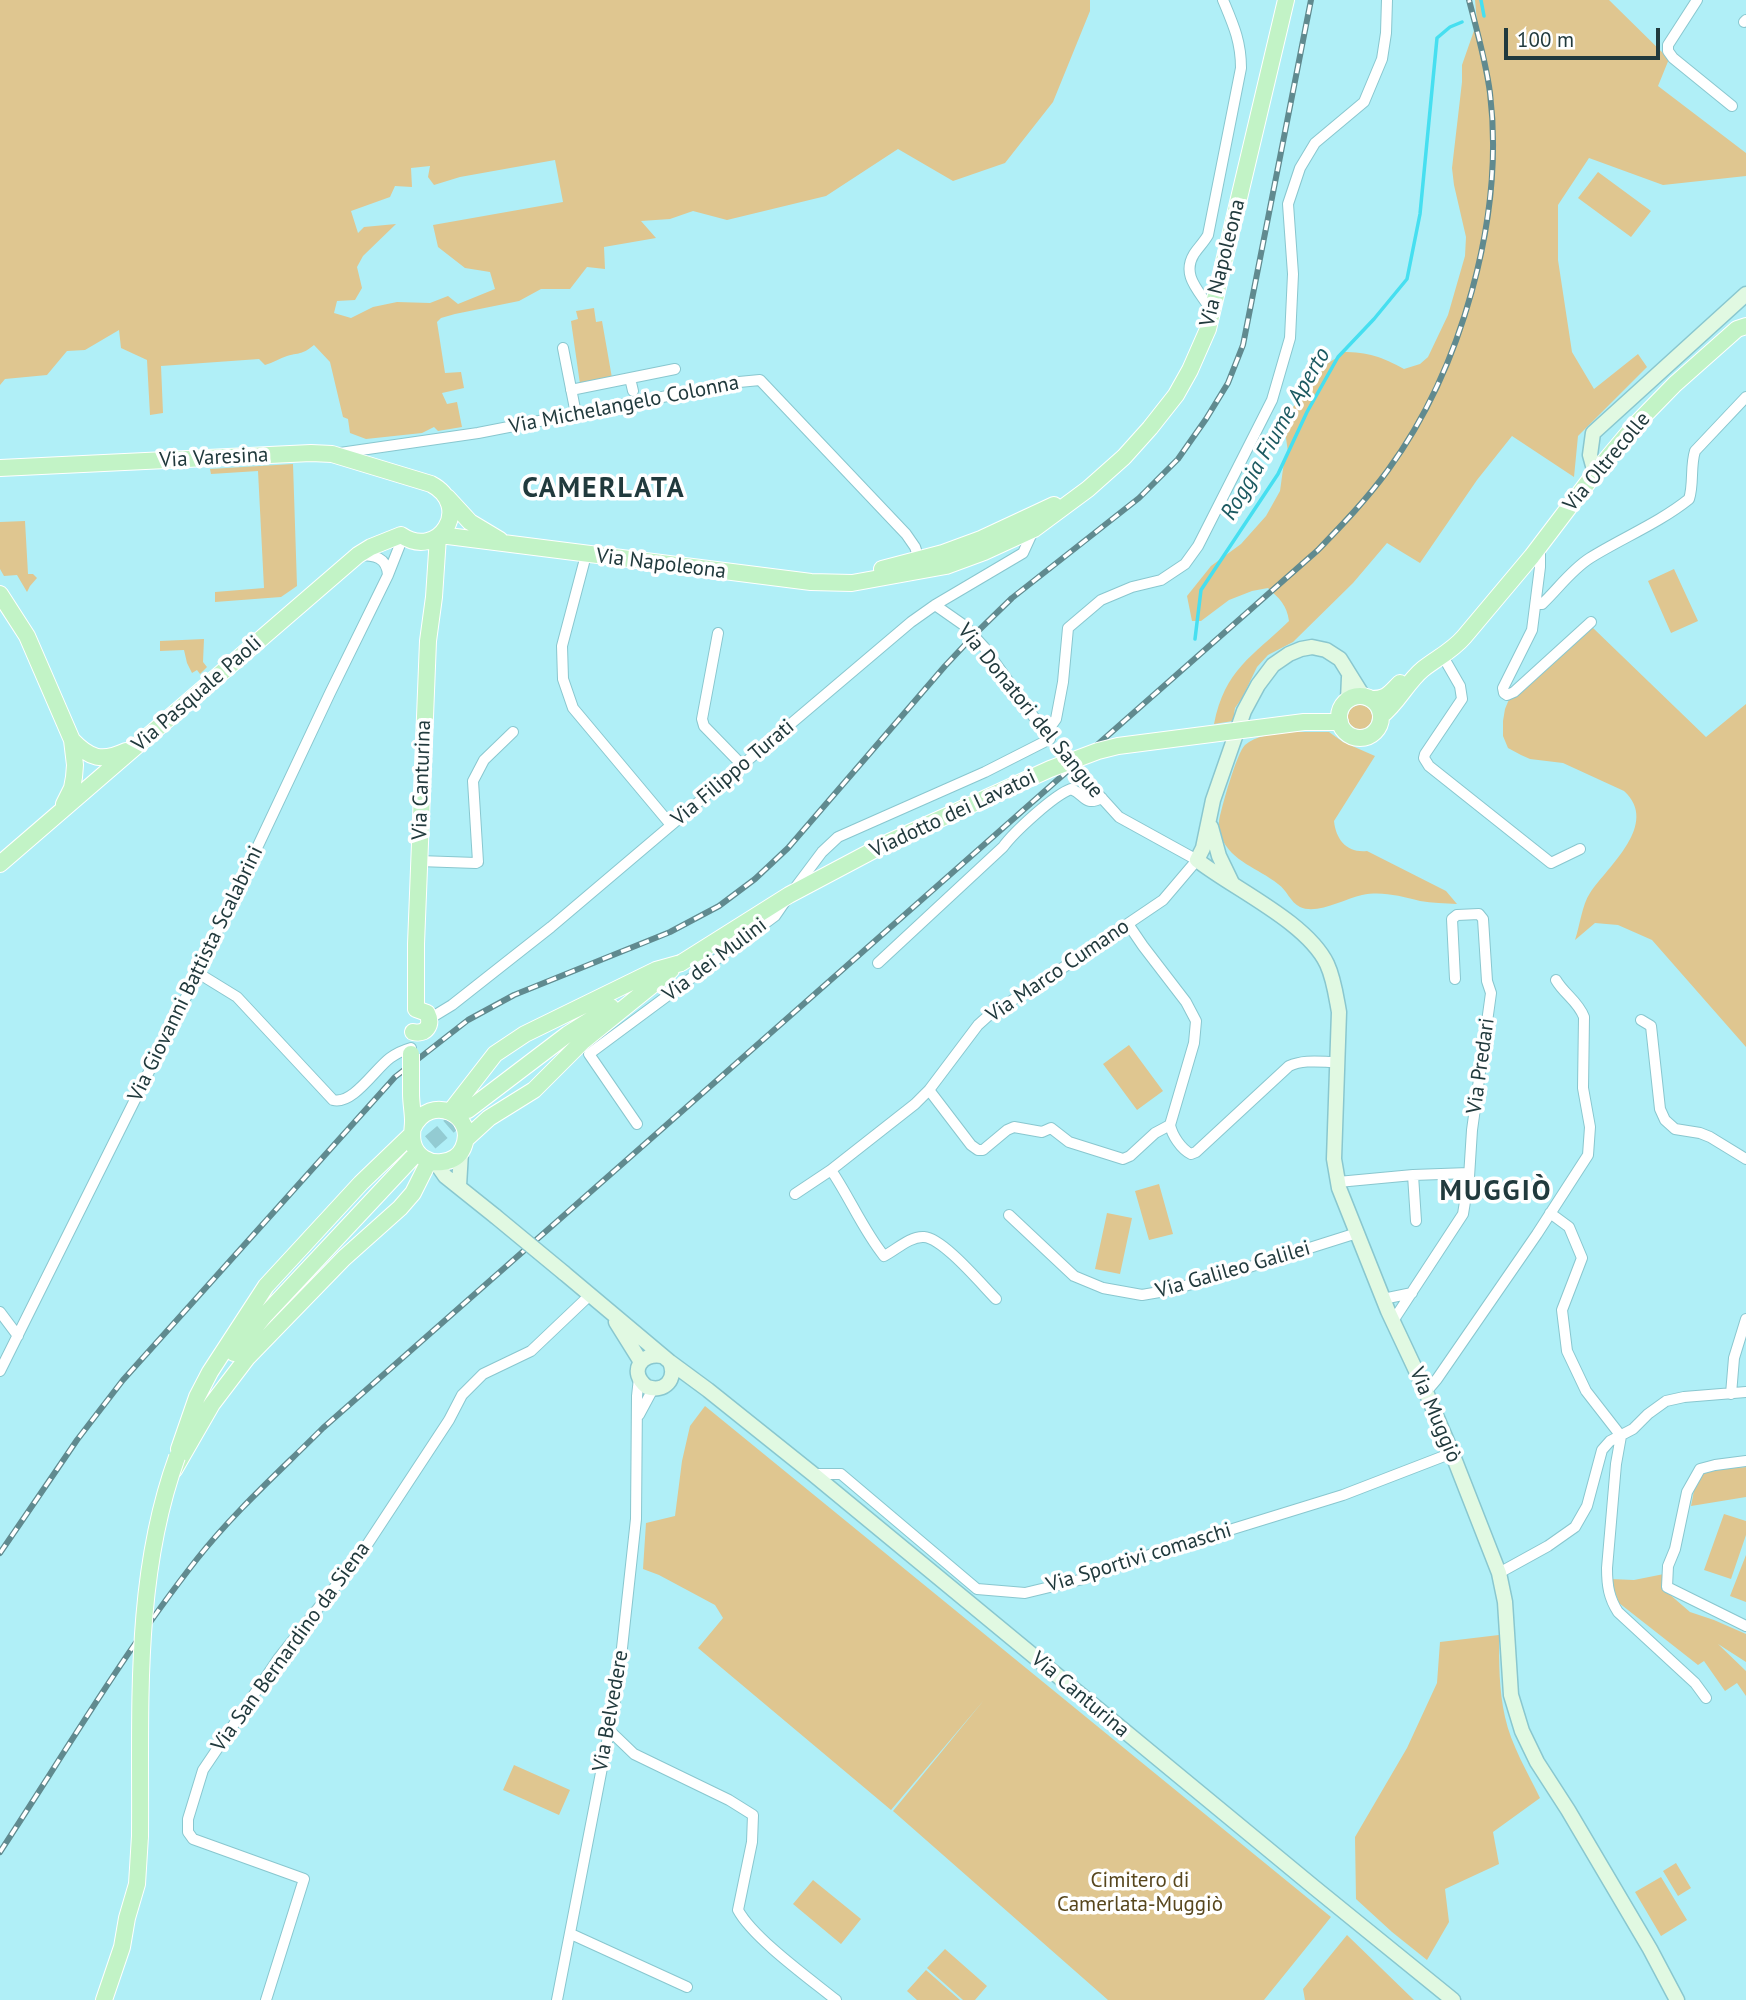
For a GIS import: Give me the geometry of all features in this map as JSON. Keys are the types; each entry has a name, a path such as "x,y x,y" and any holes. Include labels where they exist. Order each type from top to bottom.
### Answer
{"main road":[{"name":"Via Napoleona","path":"402,536 415,541 511,545 811,582 852,583 946,566 1034,529 1042,515 1087,489 1125,457 1175,395 1190,370 1208,329 1286,0"},
{"name":"Via Oltrecolle","path":"1381,716 1391,708 1423,669 1464,637 1636,424 1675,384 1737,329 1746,326"},
{"name":"Via Varesina","path":"0,468 332,454 423,482 444,493"},
{"name":"Via Napoleona","path":"811,582 874,572 919,559 981,538 1087,489"},
{"name":"Via Napoleona","path":"444,493 470,522 511,545"},
{"name":"Via Canturina","path":"411,1044 406,1018 409,1013 423,1014 415,971 419,861 435,541 449,521 451,512 444,493"},
{"name":"Via Pasquale Paoli","path":"0,864 359,555 402,536"},
{"name":"Via Napoleona","path":"897,576 919,559"},
{"path":"0,594 31,643 72,740 74,777 72,788 60,813"},
{"name":"Via Oltrecolle","path":"1304,722 1388,696 1418,663 1441,653"},
{"path":"1352,705 1378,706 1381,716 1376,731 1363,738 1347,734 1352,705"},
{"name":"Viadotto dei Lavatoi","path":"681,963 789,895 878,848 1050,769 1118,746 1304,722"},
{"path":"72,740 81,750 103,758 113,757 140,743"},
{"path":"450,1112 495,1054 525,1034 656,970 681,963"},
{"path":"468,1110 568,1034 681,963"},
{"path":"411,1044 411,1093 416,1151 433,1162 450,1161 489,1118 534,1090 582,1042 681,963"},
{"path":"411,1093 419,1102 433,1110 450,1112 463,1123 463,1146"},
{"path":"169,1479 204,1400 210,1372 266,1286 360,1183 413,1131 421,1116 433,1110"},
{"path":"104,2000 122,1947 137,1884 144,1612 153,1541 177,1457 204,1400 238,1347 412,1158"},
{"path":"204,1400 344,1258 400,1208 433,1162"}],"street":[{"path":"1212,312 1192,283 1190,268 1195,253 1208,235 1241,68 1241,48 1223,0"},
{"path":"1048,736 1056,719 1063,682 1068,628 1101,600 1132,587 1161,580 1185,564 1198,546 1272,400 1290,338 1293,274 1289,204 1300,168 1315,143 1364,102 1382,59 1387,33 1387,0"},
{"path":"1697,0 1668,45 1668,51 1732,106"},
{"path":"1595,473 1590,455 1593,433 1746,294"},
{"path":"562,348 576,414"},
{"path":"571,390 675,369"},
{"path":"630,378 633,391"},
{"name":"Via Michelangelo Colonna","path":"332,454 478,433 760,380 905,534 915,547 919,559"},
{"path":"1536,604 1542,604 1578,566 1650,525 1689,499 1695,451 1746,397"},
{"name":"Via Filippo Turati","path":"423,1014 452,1005 506,964 911,622 935,604 1023,553 1034,529"},
{"name":"Via Giovanni Battista Scalabrini","path":"0,1371 198,973 388,575 402,536"},
{"path":"1540,545 1532,630 1503,688 1504,692 1507,695 1514,692 1591,622"},
{"path":"359,555 372,555 381,559 387,566 388,575"},
{"path":"586,555 562,646 563,679 573,708 671,825"},
{"name":"Via Donatori del Sangue","path":"935,604 965,626 984,647 1048,736 1119,817 1197,860"},
{"path":"718,633 702,719 704,726 742,765"},
{"path":"1197,860 1203,848 1209,816 1244,711 1273,665 1301,649 1322,648 1340,659 1349,677 1352,705"},
{"path":"1441,653 1460,685 1462,699 1425,754 1424,758 1429,766 1551,863 1580,849"},
{"path":"419,861 478,862 473,781 484,760 513,732"},
{"name":"Via dei Mulini","path":"637,1124 589,1054 775,916 822,852 838,837 985,772 1048,736"},
{"path":"878,963 1058,796 1071,789 1088,801 1101,798"},
{"path":"1209,816 1222,865 1233,884"},
{"name":"Via Muggiò","path":"1197,860 1297,928 1327,963 1339,1012 1334,1120 1334,1159 1338,1182 1383,1299 1452,1453 1499,1573 1506,1602 1511,1695 1522,1731 1537,1762 1629,1914 1677,2000"},
{"name":"Via Marco Cumano","path":"795,1194 831,1170 915,1104 988,1016 1163,900 1197,860"},
{"name":"Via Predari","path":"1393,1321 1463,1214 1491,993 1487,981 1483,919 1479,914 1457,915 1452,919 1455,979"},
{"path":"1128,924 1186,1002 1196,1021 1194,1043 1170,1125 1171,1132 1186,1151 1191,1154 1201,1148 1289,1066 1297,1062 1337,1062"},
{"path":"198,973 237,997 333,1100 346,1099 384,1064 411,1044"},
{"path":"1426,1392 1588,1154 1590,1127 1583,1088 1584,1017 1580,1006 1556,980"},
{"path":"1641,1020 1651,1026 1660,1109 1665,1121 1675,1129 1710,1137 1746,1159"},
{"path":"929,1090 971,1145 978,1150 983,1150 1014,1127 1042,1132 1051,1128 1069,1142 1124,1159 1155,1133 1170,1125"},
{"path":"459,1186 463,1146"},
{"name":"Via Canturina","path":"433,1162 445,1176 666,1359 813,1474 1453,2000"},
{"path":"831,1170 884,1256 908,1241 924,1237 940,1243 996,1299"},
{"path":"1338,1182 1469,1173"},
{"path":"1413,1175 1416,1221"},
{"path":"1550,1213 1569,1227 1582,1258 1562,1310 1567,1352 1586,1391 1621,1436 1607,1569 1610,1600 1618,1612 1695,1683 1706,1698"},
{"name":"Via Galileo Galilei","path":"1009,1214 1074,1276 1103,1288 1142,1295 1207,1280 1357,1233"},
{"path":"1383,1299 1412,1293"},
{"name":"Via San Bernardino da Siena","path":"266,2000 304,1879 196,1841 188,1832 188,1819 203,1770 263,1680 361,1553 449,1420 462,1395 484,1374 531,1351 590,1295"},
{"name":"Via Canturina","path":"610,1311 641,1362"},
{"path":"0,1312 18,1336"},
{"path":"1731,1394 1734,1359 1746,1320"},
{"path":"654,1354 666,1359 672,1368 671,1380 665,1387 653,1389 642,1383 639,1378 641,1362 654,1354"},
{"name":"Via Belvedere","path":"557,2000 618,1685 636,1519 639,1378"},
{"name":"Via Canturina","path":"671,1380 708,1390"},
{"name":"Via Belvedere","path":"637,1419 653,1389"},
{"path":"1499,1573 1576,1527 1587,1506 1602,1450 1610,1441 1633,1429 1666,1401 1746,1392"},
{"name":"Via Sportivi comaschi","path":"813,1474 841,1475 977,1589 1025,1593 1083,1578 1343,1495 1452,1453"},
{"path":"1746,1461 1700,1469 1687,1492 1675,1549 1668,1566 1667,1587 1746,1626"},
{"path":"608,1729 634,1754 729,1800 753,1815 752,1842 738,1910 743,1919 775,1949 836,2000"},
{"path":"570,1934 687,1987"}],"green space":[{"path":"0,0 1090,0 1090,11 1053,102 1005,163 953,181 898,149 826,196 727,220 693,211 670,219 641,221 656,238 604,247 605,269 587,267 570,289 541,289 519,301 441,318 437,322 445,373 461,372 464,388 442,393 447,404 457,402 462,427 438,431 434,427 422,433 366,439 350,433 348,419 343,417 330,362 314,345 304,352 265,365 259,359 161,366 163,413 150,415 147,360 121,348 119,330 85,350 67,351 47,375 5,379 0,385","holes":["555,160 563,202 433,225 438,247 465,268 490,272 495,289 458,304 448,296 430,303 397,302 373,307 351,318 334,313 337,301 355,300 362,288 357,267 363,256 396,224 364,227 358,233 351,211 390,197 395,186 412,187 411,168 430,166 428,177 434,185 460,177"]},
{"path":"1475,0 1609,0 1669,59 1658,86 1746,153 1746,176 1663,185 1589,158 1558,205 1558,260 1572,352 1594,389 1638,354 1647,367 1578,436 1574,477 1512,436 1477,480 1420,563 1387,543 1353,583 1293,642 1268,655 1257,667 1235,708 1233,721 1214,724 1225,690 1233,677 1252,655 1289,621 1288,615 1282,602 1268,588 1229,600 1201,621 1192,621 1187,596 1211,566 1241,544 1266,516 1280,491 1288,452 1285,431 1292,409 1318,369 1343,352 1375,356 1404,369 1420,364 1428,357 1448,315 1465,256 1466,237 1452,168 1462,65 1477,22"},
{"path":"1598,172 1651,211 1631,237 1578,198"},
{"path":"594,308 596,322 602,321 612,378 580,384 571,321 578,319 576,311"},
{"path":"293,464 297,586 281,597 215,602 215,592 264,588 258,471 211,474 210,469"},
{"path":"25,521 28,574 37,578 27,592 17,575 4,576 0,569 0,522"},
{"path":"1674,569 1698,621 1671,633 1648,581"},
{"path":"1592,627 1706,737 1746,704 1746,1047 1652,940 1618,925 1595,923 1575,940 1587,898 1618,858 1634,831 1634,804 1624,791 1563,763 1530,759 1508,748 1503,736 1503,721 1512,692"},
{"path":"204,639 203,662 207,667 200,674 197,670 192,673 184,650 160,651 160,641"},
{"path":"1360,705 1369,708 1372,717 1369,726 1360,729 1351,726 1348,717 1351,708"},
{"path":"1285,732 1329,732 1343,742 1375,756 1334,821 1337,834 1348,847 1367,851 1446,891 1457,904 1377,894 1362,895 1322,908 1307,909 1297,905 1270,878 1232,853 1221,837 1219,821 1238,758 1245,745 1254,739"},
{"path":"1129,1045 1163,1091 1137,1110 1103,1064"},
{"path":"1159,1184 1173,1234 1149,1240 1135,1191"},
{"path":"1107,1213 1132,1218 1120,1274 1095,1269"},
{"name":"Cimitero di Camerlata-Muggiò","path":"705,1406 1331,1917 1264,2000 1108,2000 893,1811 984,1700 891,1810 698,1648 723,1618 715,1605 643,1569 646,1523 675,1516 682,1461 690,1426"},
{"path":"1746,1467 1746,1497 1691,1506 1698,1478 1702,1474 1713,1469"},
{"path":"1724,1514 1746,1521 1746,1535 1731,1579 1704,1570"},
{"path":"1746,1555 1746,1602 1730,1596"},
{"path":"1664,1574 1668,1593 1690,1612 1746,1634 1746,1662 1718,1644 1746,1671 1746,1696 1737,1683 1725,1691 1704,1661 1698,1665 1619,1603 1610,1579 1634,1580"},
{"path":"1499,1635 1500,1687 1505,1717 1516,1748 1540,1798 1493,1832 1499,1864 1445,1889 1449,1922 1427,1960 1356,1899 1355,1837 1407,1748 1437,1683 1440,1642"},
{"path":"514,1765 570,1790 559,1815 503,1790"},
{"path":"1676,1863 1691,1888 1678,1896 1663,1871"},
{"path":"1661,1877 1687,1920 1661,1936 1635,1892"},
{"path":"813,1880 861,1919 841,1944 793,1904"},
{"path":"1347,1935 1414,2000 1305,2000 1303,1989"},
{"path":"945,1949 987,1986 975,2000 963,2000 927,1968"},
{"path":"926,1970 960,2000 917,2000 907,1991"}],"waterway":[{"name":"Roggia Fiume Aperto","path":"1481,0 1484,16"},
{"name":"Roggia Fiume Aperto","path":"1195,639 1201,590 1278,474 1307,412 1338,357 1407,279 1420,214 1437,38 1450,27 1462,22"}],"tunnel":[{"path":"412,1158 468,1110"}],"railway":[{"path":"0,1553 77,1440 123,1380 395,1077 468,1020 514,995 670,932 719,906 755,879 788,848 976,633 1012,598 1139,498 1178,459 1228,383 1243,345 1311,0"},
{"path":"0,1852 144,1630 197,1559 258,1492 323,1428 1318,550 1380,481 1414,430 1437,386 1472,290 1484,240 1491,190 1493,141 1488,81 1469,0"}],"district":[{"name":"CAMERLATA","path":"604,489"},
{"name":"MUGGIÒ","path":"1496,1192"}]}
